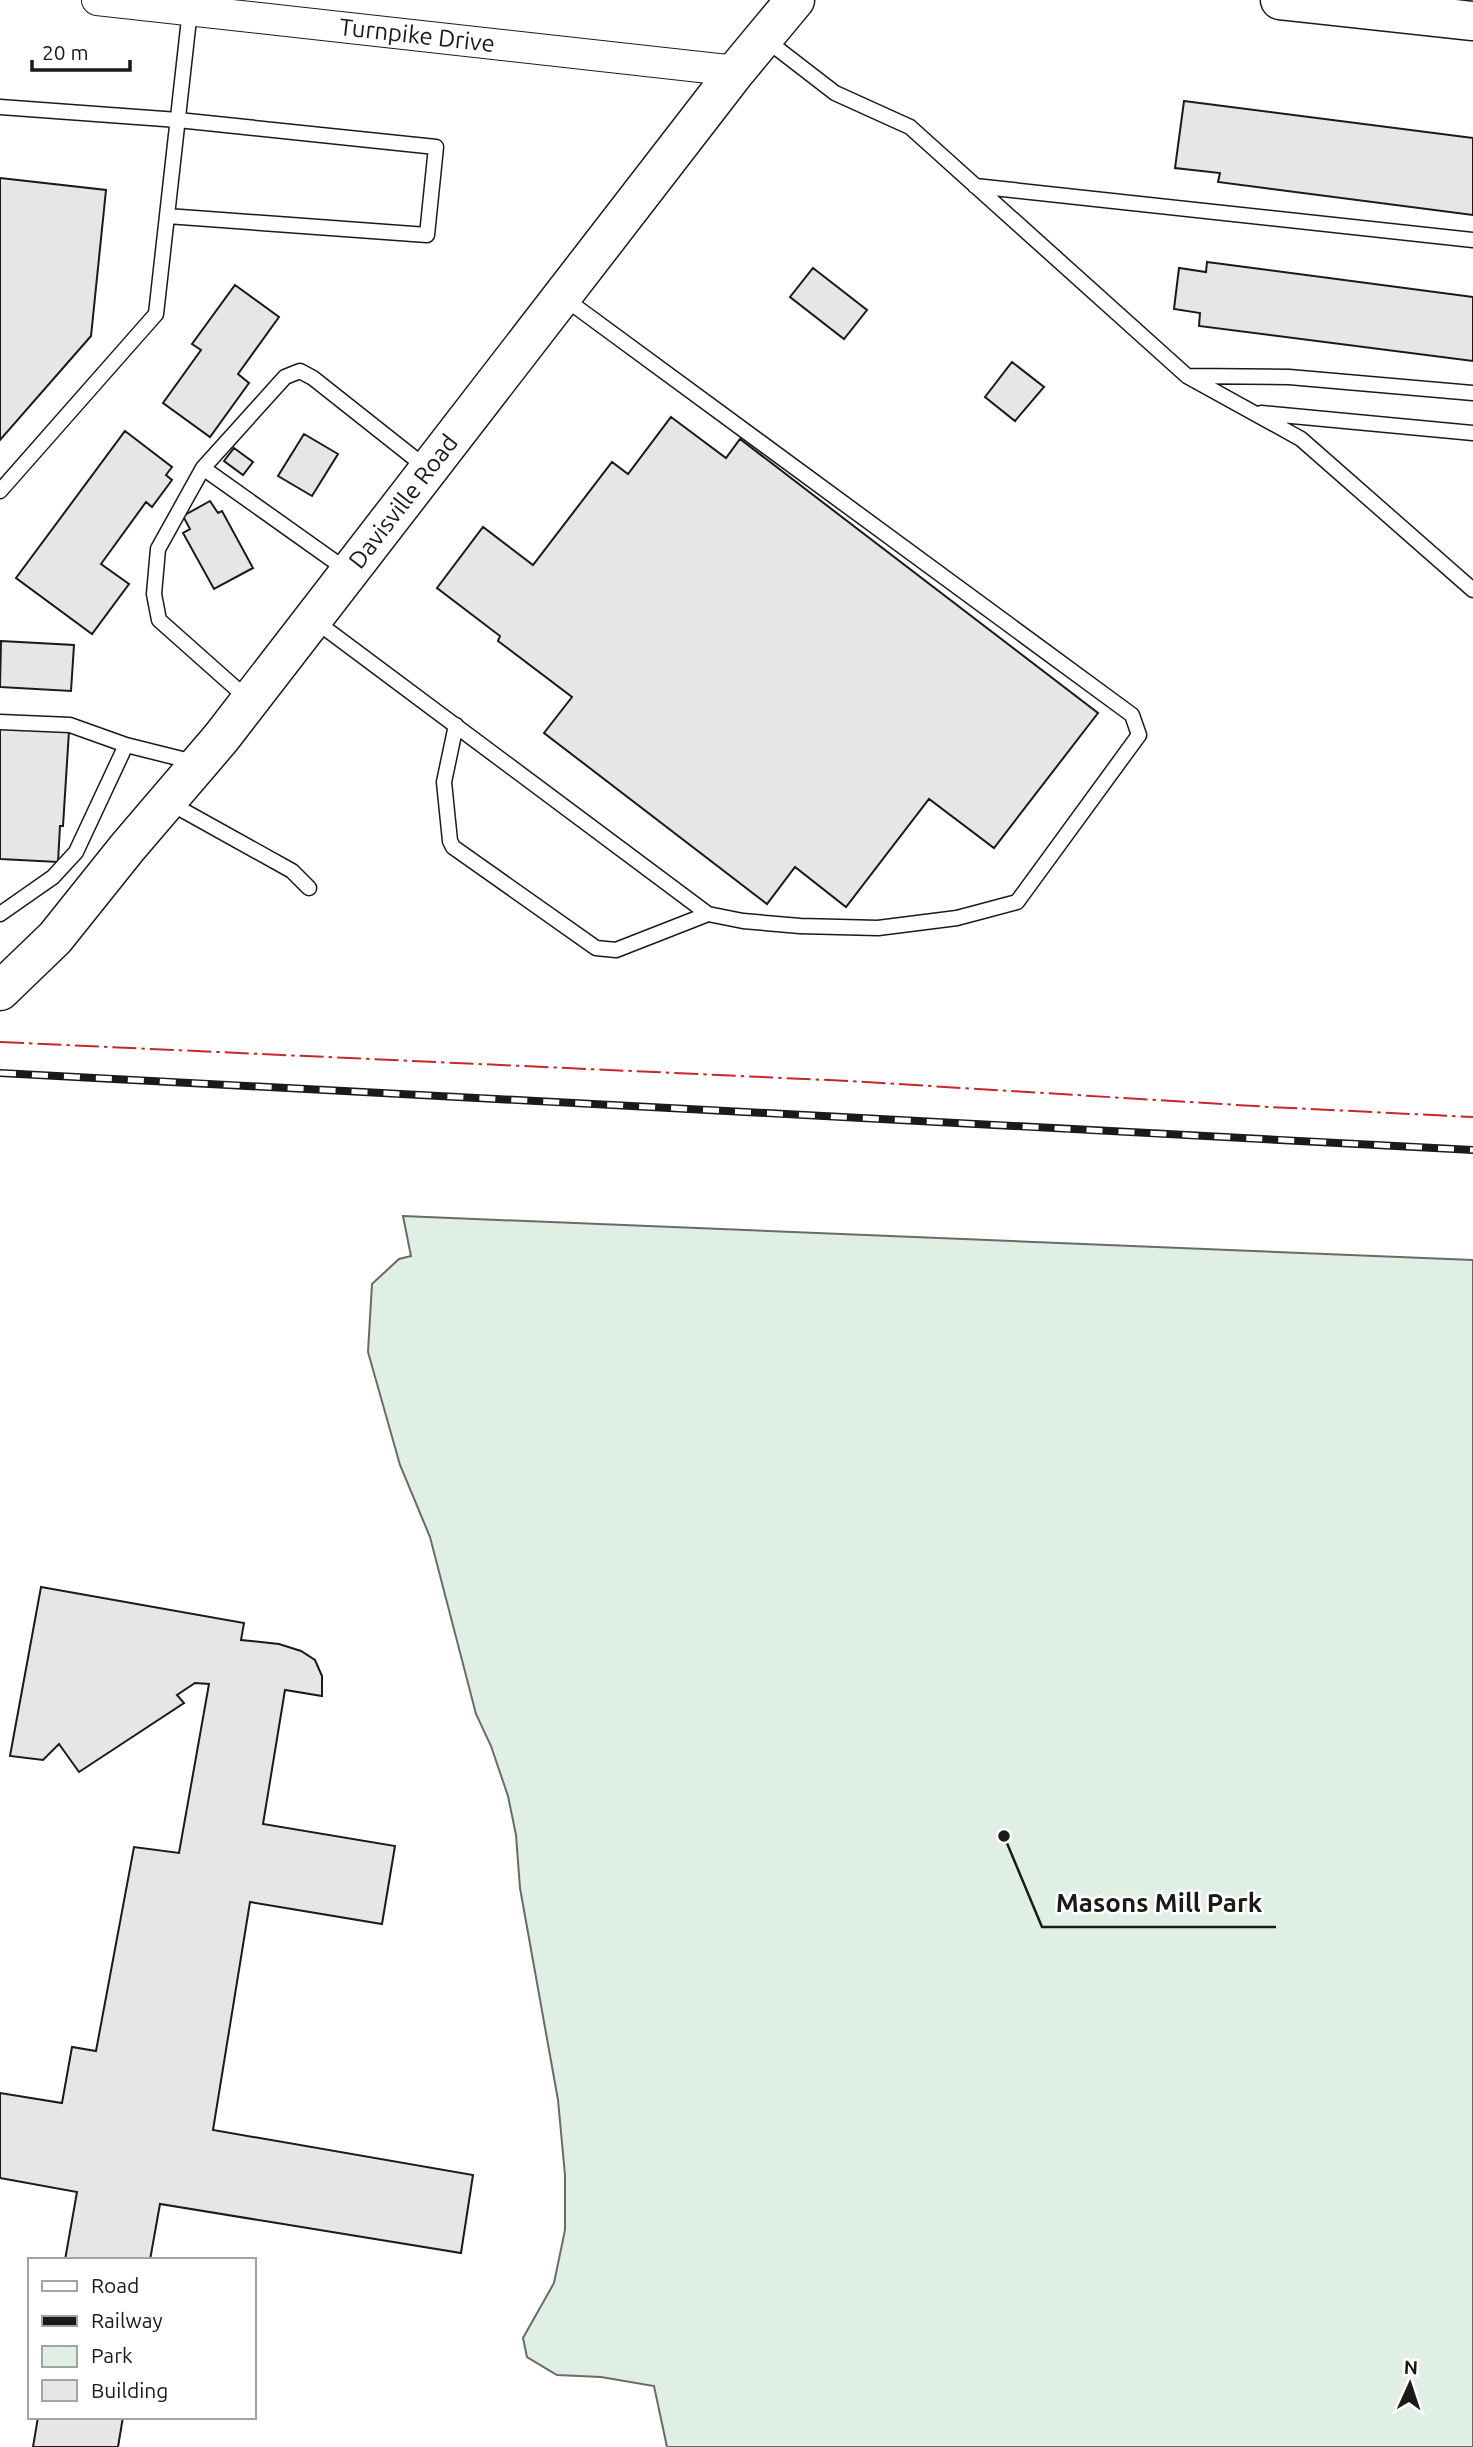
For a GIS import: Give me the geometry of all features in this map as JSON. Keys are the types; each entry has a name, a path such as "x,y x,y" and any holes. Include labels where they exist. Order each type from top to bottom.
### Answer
{"main road":[{"path":"1280,0 1473,21"},
{"name":"Davisville Road","path":"0,991 55,938 250,701 736,71 793,3"}],"street":[{"name":"Turnpike Drive","path":"97,0 736,71"}],"lane":[{"path":"0,491 156,314 190,10"},
{"path":"764,38 835,93 910,127 1187,376 1301,439 1473,590"},
{"path":"0,107 178,120 436,147 427,235 167,216"},
{"path":"975,186 1473,240"},
{"path":"313,620 708,914 743,921 800,926 878,928 957,918 1017,902 1139,735 1132,715 562,297"},
{"path":"250,701 159,620 154,594 158,549 203,468 285,377 300,371 313,377 429,470"},
{"path":"1187,376 1289,377 1473,393"},
{"path":"1252,413 1473,433"},
{"path":"203,468 350,572"},
{"path":"0,722 70,725 125,745 199,764"},
{"path":"456,725 444,782 450,841 453,847 596,948 616,950 708,914"},
{"path":"0,914 53,877 76,852 125,745"},
{"path":"167,801 292,871 310,888"}],"green space":[{"path":"403,1216 1473,1260 1473,2447 667,2447 654,2386 601,2377 557,2375 527,2357 523,2338 554,2283 565,2230 565,2175 558,2100 520,1888 516,1835 508,1796 491,1746 476,1714 430,1537 400,1465 368,1352 372,1284 399,1259 411,1256"}],"building":[{"path":"1184,101 1473,138 1473,215 1218,182 1220,173 1175,168"},
{"path":"0,178 106,190 91,336 0,440"},
{"path":"1207,262 1473,297 1473,361 1199,326 1200,313 1174,309 1179,268 1206,272"},
{"path":"813,268 867,310 844,339 790,297"},
{"path":"235,285 279,317 238,374 249,383 210,437 163,403 201,350 192,344"},
{"path":"1012,362 1044,387 1015,421 985,397"},
{"path":"671,417 726,458 740,439 1098,713 994,848 929,799 846,907 795,867 767,904 544,733 572,697 498,641 500,636 437,588 483,527 533,565 612,462 628,474"},
{"path":"125,431 172,467 166,475 172,480 152,507 146,502 101,564 129,584 92,634 16,578"},
{"path":"304,434 338,454 312,496 278,476"},
{"path":"234,448 253,462 243,475 224,461"},
{"path":"210,501 218,513 222,511 253,568 214,589 183,533 190,529 183,516"},
{"path":"1,641 74,645 71,691 0,687"},
{"path":"0,728 69,731 58,862 0,859"},
{"path":"41,1587 244,1623 241,1640 279,1644 301,1651 315,1660 322,1676 322,1696 285,1690 263,1824 395,1846 382,1924 250,1902 213,2130 473,2175 461,2253 160,2204 150,2258 65,2258 77,2192 0,2178 0,2093 62,2103 72,2047 96,2051 134,1847 179,1853 209,1684 195,1683 177,1695 184,1703 79,1772 59,1744 43,1760 10,1756"},
{"path":"38,2419 123,2419 118,2447 33,2447"}],"railway":[{"path":"0,1073 1473,1150"}],"power":[{"path":"0,1042 849,1081 1473,1117"}],"place":[{"name":"Masons Mill Park","path":"1004,1836"}]}
